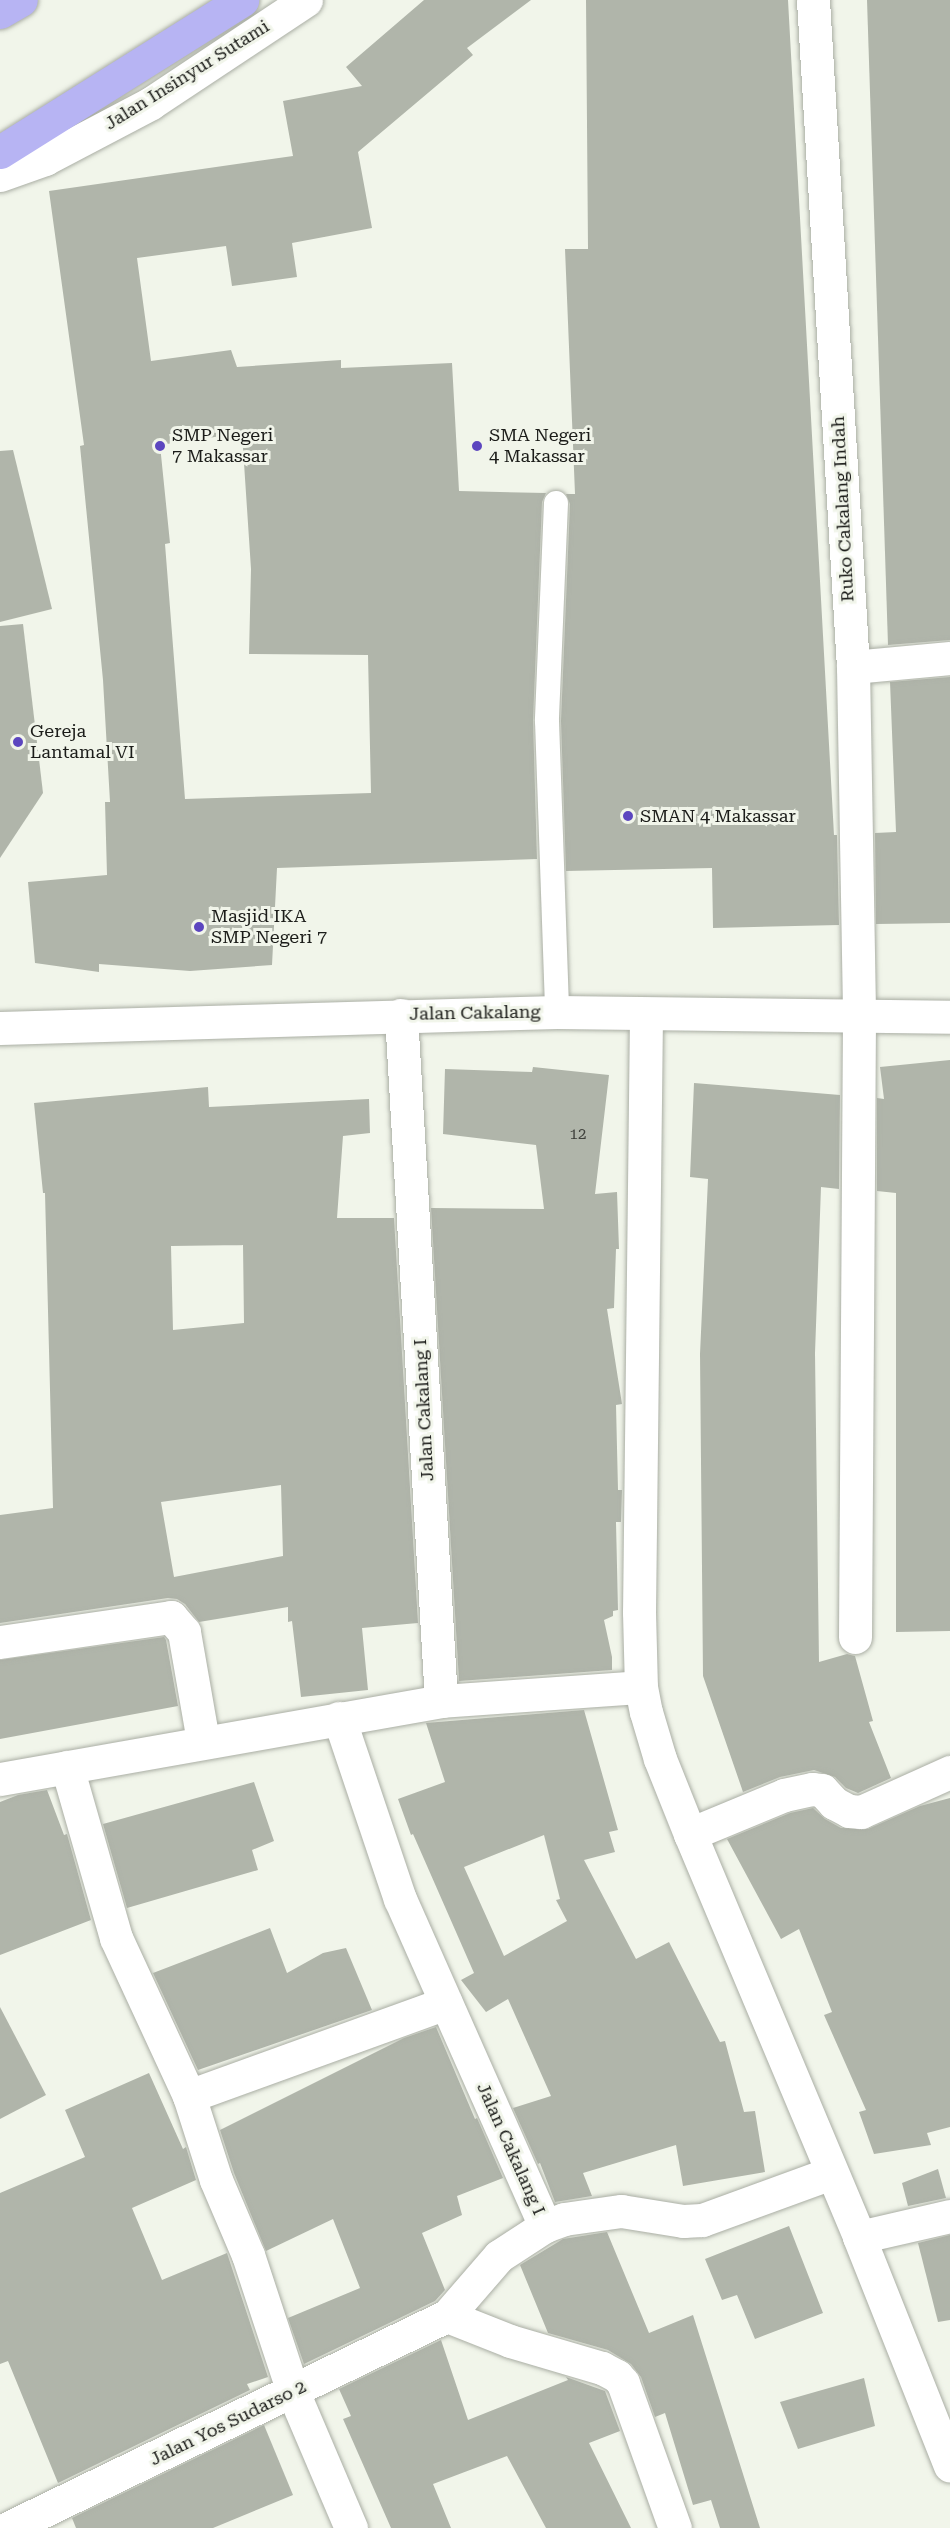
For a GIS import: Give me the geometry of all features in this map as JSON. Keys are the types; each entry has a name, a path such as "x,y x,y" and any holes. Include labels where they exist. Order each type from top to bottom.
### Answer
{"highway":[{"path":"0,12 21,0"},
{"path":"0,152 242,0"}],"street":[{"name":"Jalan Insinyur Sutami","path":"0,174 45,159 151,102 306,0"},
{"name":"Ruko Cakalang Indah","path":"813,0 853,667 859,1018 855,1637"},
{"path":"853,667 950,658"},
{"name":"Jalan Cakalang","path":"0,1028 557,1012 859,1018 950,1017"},
{"path":"646,1014 639,1612 641,1687 660,1759 859,2237 950,2466"},
{"name":"Jalan Cakalang I","path":"401,1015 441,1701"},
{"path":"0,1642 171,1617 184,1632 203,1741"},
{"path":"0,1779 203,1741 441,1701 641,1687"},
{"name":"Jalan Cakalang I","path":"339,1718 400,1899 545,2226 564,2219 621,2211 683,2222 702,2220 831,2173"},
{"path":"67,1767 116,1938 189,2096 216,2180 248,2255 293,2392 351,2528"},
{"path":"690,1834 784,1795 812,1789 822,1791 834,1803 849,1811 861,1812 950,1772"},
{"path":"189,2096 446,2002"},
{"path":"859,2237 950,2216"},
{"path":"545,2226 499,2256 447,2316 510,2341 602,2368 617,2376 623,2383 675,2528"},
{"name":"Jalan Yos Sudarso 2","path":"8,2528 447,2316"}],"lane":[{"path":"556,503 547,721 557,1012"}],"building":[{"path":"424,0 531,0 467,48 473,55 358,152 372,228 292,243 297,277 232,286 226,246 137,258 151,361 231,350 237,367 341,360 341,368 452,363 459,491 546,493 542,502 533,720 537,859 277,868 272,965 190,971 99,964 99,972 35,963 28,882 107,875 105,802 110,802 103,680 80,446 84,445 49,191 293,156 283,101 362,86 346,67","holes":["242,433 251,569 249,654 368,655 371,793 185,799 165,544 170,543 160,445"]},
{"path":"586,0 788,0 834,835 837,835 839,925 713,928 712,868 566,871 561,721 570,504 566,494 575,494 565,249 588,249"},
{"path":"867,0 950,0 950,640 888,645"},
{"path":"13,450 52,609 0,622 0,451"},
{"name":"Gereja Lantamal VI","path":"23,624 43,793 0,858 0,626"},
{"path":"950,677 950,923 876,924 875,833 896,832 890,682"},
{"path":"950,1060 950,1631 896,1632 896,1193 877,1191 877,1098 884,1099 880,1067"},
{"path":"533,1067 609,1075 595,1194 617,1192 619,1249 616,1249 614,1308 607,1309 622,1404 616,1405 618,1490 622,1490 621,1522 616,1522 618,1610 613,1611 613,1616 604,1620 612,1657 612,1670 459,1681 431,1208 544,1209 536,1145 443,1134 445,1069 532,1072"},
{"path":"694,1083 840,1095 839,1189 821,1187 815,1353 819,1662 847,1654 855,1656 873,1721 869,1722 891,1778 858,1793 846,1788 835,1777 814,1770 780,1777 743,1792 703,1676 700,1354 708,1179 690,1177"},
{"path":"208,1087 209,1107 369,1099 370,1133 343,1136 337,1218 394,1218 418,1623 362,1628 368,1690 301,1697 292,1621 288,1622 288,1607 199,1622 185,1604 177,1599 168,1598 0,1623 0,1515 53,1508 45,1193 43,1193 34,1103","holes":["243,1245 244,1323 173,1330 171,1246","281,1485 283,1556 174,1577 161,1502"]},
{"path":"164,1637 178,1706 0,1739 0,1660"},
{"path":"584,1710 618,1830 609,1832 615,1852 584,1860 636,1959 669,1942 720,2042 725,2041 744,2112 755,2111 765,2172 683,2186 676,2145 583,2173 592,2196 555,2202 540,2163 538,2164 513,2108 551,2096 508,1999 486,2012 461,1980 474,1973 413,1834 411,1835 398,1799 445,1782 426,1723","holes":["544,1835 560,1899 556,1900 567,1921 504,1956 464,1867"]},
{"path":"254,1782 274,1841 252,1850 258,1870 127,1908 103,1824"},
{"path":"47,1790 64,1835 67,1834 91,1920 0,1955 0,1802 18,1795"},
{"path":"950,1798 950,2127 927,2133 931,2145 874,2154 859,2112 866,2110 824,2015 832,2012 799,1929 781,1939 727,1839 790,1813 813,1808 825,1819 841,1828 868,1829 920,1806"},
{"path":"270,1928 287,1973 323,1953 346,1948 372,2010 198,2070 153,1973"},
{"path":"0,2007 46,2095 0,2119"},
{"path":"436,2027 503,2178 457,2196 462,2215 422,2233 445,2290 435,2301 304,2364 288,2318 360,2288 333,2219 266,2251 234,2173 220,2130 404,2038"},
{"path":"149,2073 183,2149 186,2147 196,2180 132,2208 162,2280 227,2253 268,2377 247,2384 250,2390 58,2483 8,2361 0,2364 0,2193 85,2157 65,2110"},
{"path":"938,2169 946,2198 908,2206 902,2183"},
{"path":"789,2226 823,2313 755,2339 737,2295 722,2300 705,2259"},
{"path":"607,2232 649,2333 693,2315 760,2528 720,2528 711,2500 693,2505 665,2413 655,2417 641,2377 631,2364 608,2350 548,2333 520,2265 563,2239"},
{"path":"950,2235 950,2320 938,2322 918,2243"},
{"path":"441,2340 468,2420 568,2380 566,2377 605,2391 620,2431 589,2443 631,2528 546,2528 507,2456 433,2484 451,2528 391,2528 343,2419 351,2416 339,2389"},
{"path":"864,2378 875,2426 798,2449 780,2402"},
{"path":"264,2425 293,2495 213,2528 76,2528 72,2518"}],"place":[{"name":"SMP Negeri 7 Makassar","path":"160,446"},
{"name":"SMA Negeri 4 Makassar","path":"477,446"},
{"name":"Gereja Lantamal VI","path":"18,742"},
{"name":"SMAN 4 Makassar","path":"628,816"},
{"name":"Masjid IKA SMP Negeri 7","path":"199,927"}]}
